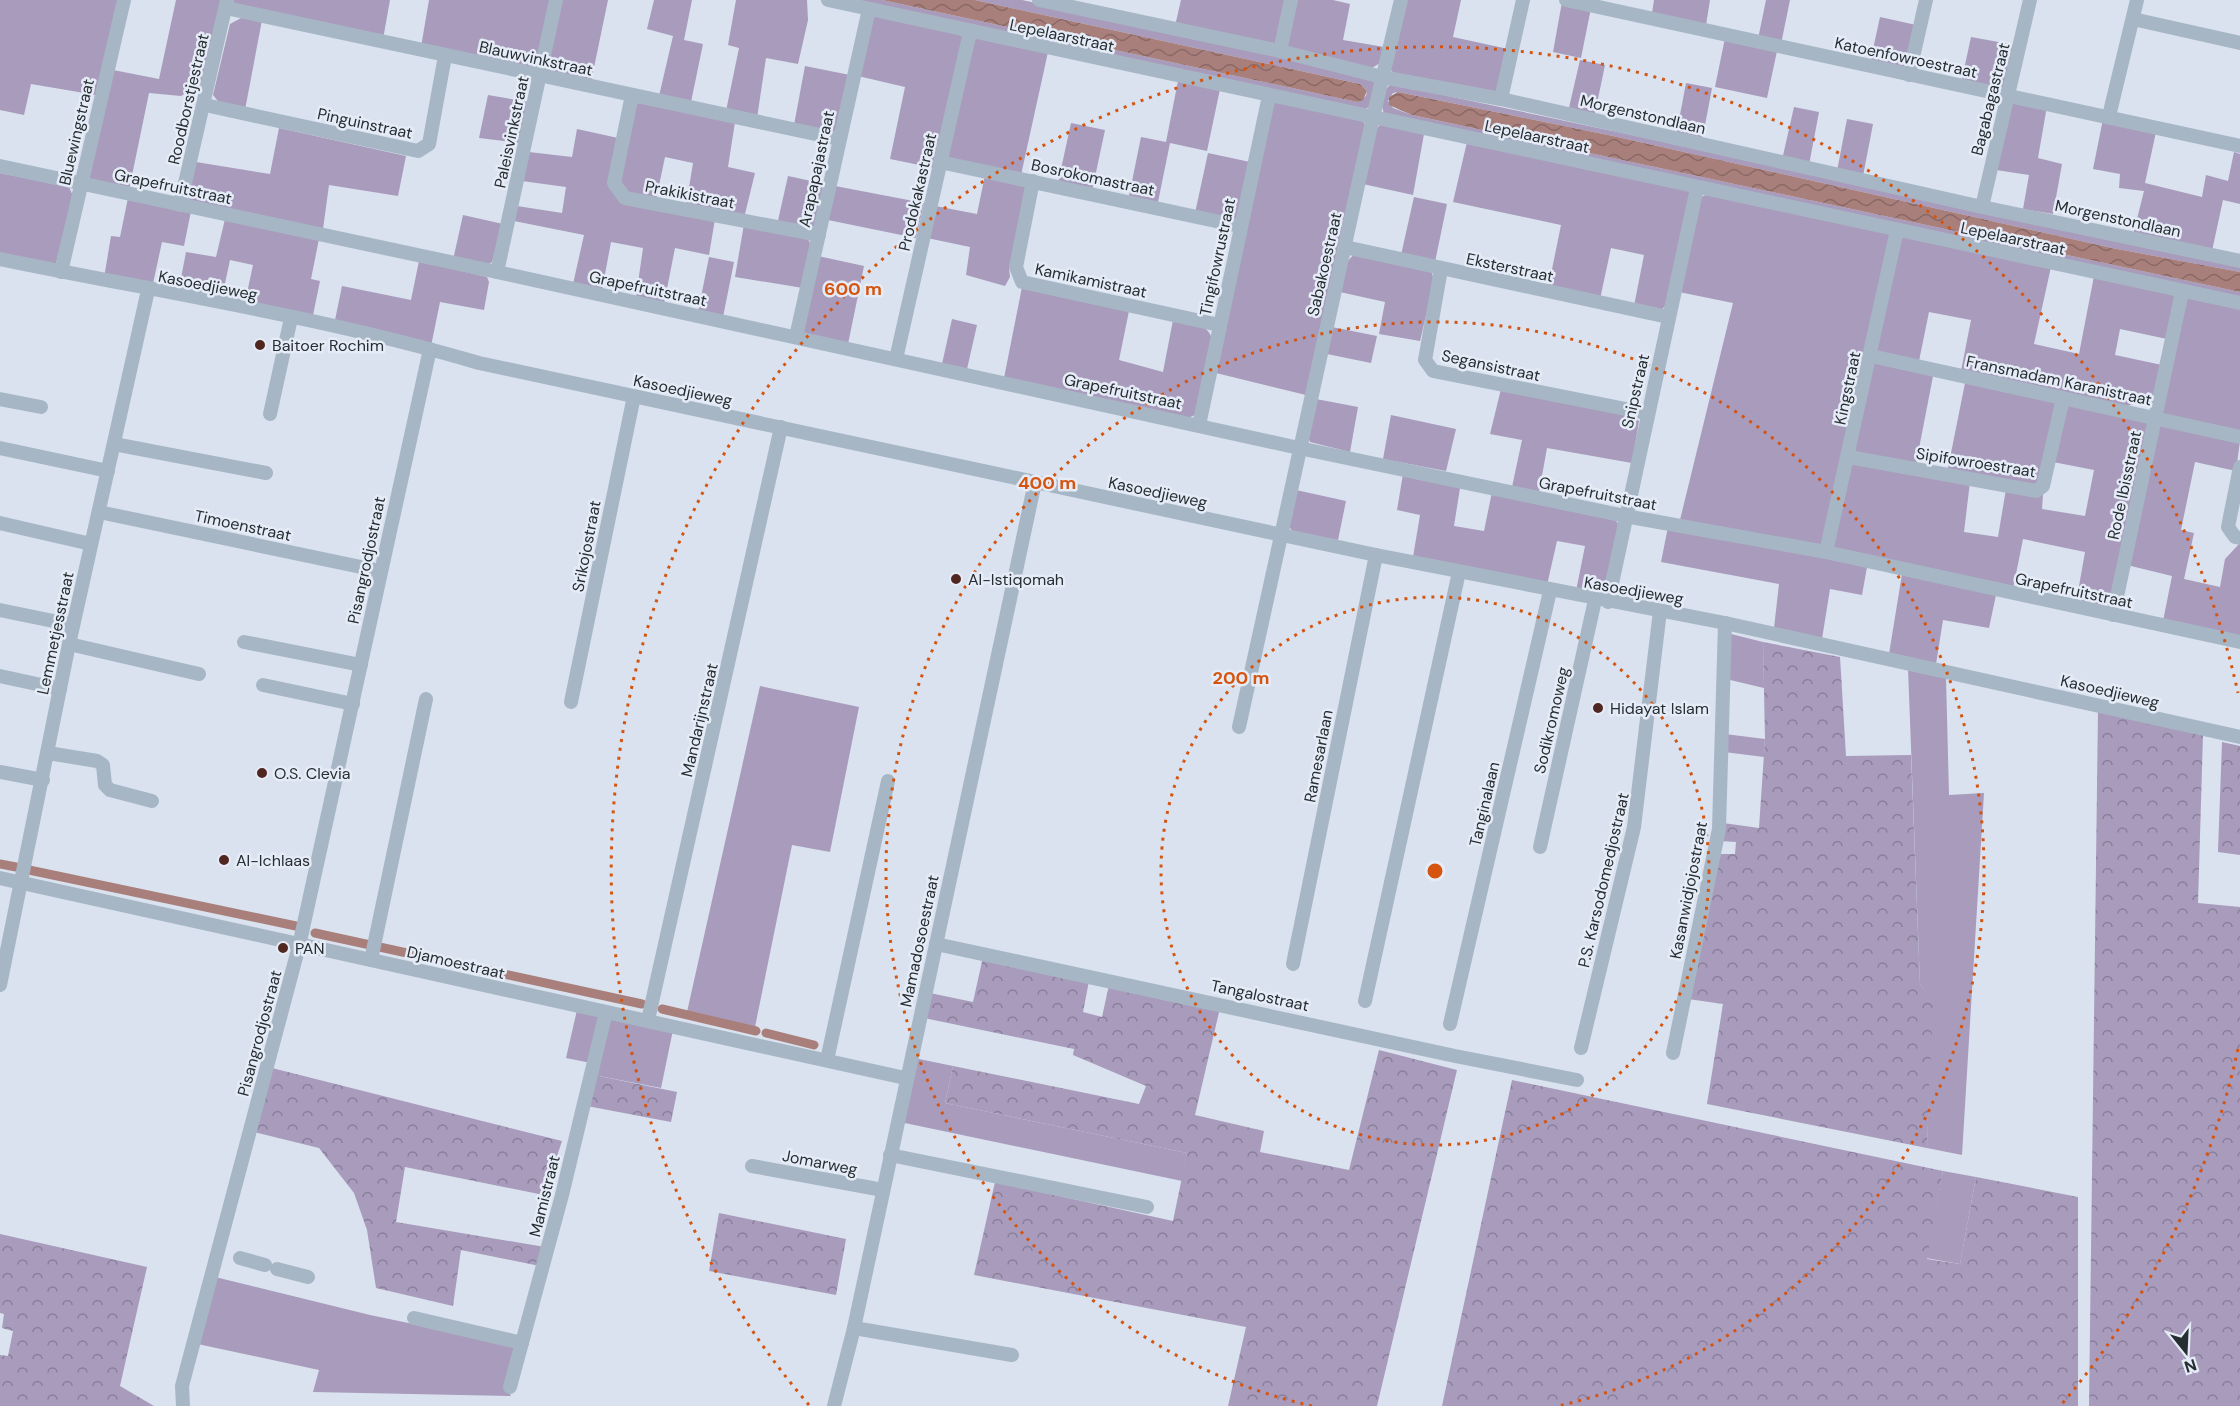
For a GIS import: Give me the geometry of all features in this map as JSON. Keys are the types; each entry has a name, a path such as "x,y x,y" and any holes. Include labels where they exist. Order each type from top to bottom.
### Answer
{"street":[{"name":"Bluewingstraat","path":"61,272 124,0"},
{"name":"Paleisvinkstraat","path":"497,272 556,0"},
{"name":"Lepelaarstraat","path":"828,0 2240,303"},
{"name":"Morgenstondlaan","path":"1039,0 1280,51 1382,77 1501,99 1982,207 2240,261"},
{"path":"1280,51 1292,0"},
{"name":"Sabakoestraat","path":"1239,727 1299,448 1401,0"},
{"path":"1501,99 1523,0"},
{"name":"Katoenfowroestraat","path":"1566,0 2240,146"},
{"path":"1909,75 1926,0"},
{"name":"Bagabagastraat","path":"1982,207 2030,0"},
{"path":"2109,116 2137,0"},
{"name":"Blauwvinkstraat","path":"226,4 445,56 839,139"},
{"name":"Roodborstjestraat","path":"180,205 205,105 226,4"},
{"name":"Arapapajastraat","path":"795,337 869,9"},
{"path":"2133,20 2240,43"},
{"name":"Prodokakastraat","path":"896,359 970,32"},
{"name":"Pinguinstraat","path":"205,105 418,151 429,144 445,56"},
{"name":"Prakikistraat","path":"632,95 614,183 625,198 819,235"},
{"name":"Tingifowrustraat","path":"1199,425 1239,225 1269,96"},
{"name":"Bosrokomastraat","path":"940,162 1239,225"},
{"name":"Grapefruitstraat","path":"0,166 497,272 1299,448 1625,516 1826,552 2240,642"},
{"name":"Kamikamistraat","path":"1034,181 1016,267 1022,282 1219,325"},
{"name":"Snipstraat","path":"1601,601 1625,516 1697,188"},
{"name":"Kingstraat","path":"1826,552 1849,457 1897,230"},
{"name":"Eksterstraat","path":"1345,247 1668,317"},
{"name":"Kasoedjieweg","path":"0,260 291,318 430,349 479,363 1280,535 1601,601 1725,623 2240,737"},
{"name":"Segansistraat","path":"1441,269 1425,360 1433,371 1647,413"},
{"name":"Lemmetjesstraat","path":"0,986 19,882 43,780 73,625 148,290"},
{"name":"Rode Ibisstraat","path":"2113,615 2182,292"},
{"path":"270,414 291,318"},
{"name":"Pisangrodjostraat","path":"183,1405 182,1386 229,1255 430,349"},
{"name":"Fransmadam Karanistraat","path":"1871,356 2240,436"},
{"name":"Srikojostraat","path":"571,702 634,396"},
{"name":"Sipifowroestraat","path":"1849,457 2036,491 2043,486 2063,398"},
{"path":"0,399 41,407"},
{"name":"Mandarijnstraat","path":"648,1020 781,427"},
{"path":"114,444 266,473"},
{"path":"0,448 108,471"},
{"path":"2240,467 2228,527 2235,537 2240,538"},
{"name":"Mamadosoestraat","path":"834,1406 854,1328 905,1078 1035,482"},
{"name":"Timoenstraat","path":"99,512 380,571"},
{"path":"0,523 92,544"},
{"name":"Ramesarlaan","path":"1293,964 1376,555"},
{"path":"1365,1001 1459,572"},
{"name":"Tanginalaan","path":"1450,1024 1551,591"},
{"name":"Sodikromoweg","path":"1540,847 1601,601"},
{"path":"0,610 73,625"},
{"name":"P.S. Karsodomedjostraat","path":"1581,1048 1634,827 1660,611"},
{"name":"Kasanwidjojostraat","path":"1673,1053 1719,829 1725,623"},
{"path":"244,642 361,665"},
{"path":"69,644 198,674"},
{"path":"0,676 60,689"},
{"path":"263,685 353,704"},
{"path":"372,950 426,699"},
{"path":"48,753 97,761 103,765 105,784 110,790 152,801"},
{"path":"0,772 43,780"},
{"path":"827,1060 888,781"},
{"name":"Djamoestraat","path":"0,878 299,946 372,950 606,1012 905,1078"},
{"name":"Tangalostraat","path":"936,944 1455,1056 1577,1080"},
{"name":"Mamistraat","path":"510,1387 562,1195 606,1012"},
{"path":"890,1155 1147,1207"},
{"name":"Jomarweg","path":"752,1166 883,1190"},
{"path":"229,1255 308,1277"},
{"path":"414,1317 522,1343"},
{"path":"854,1328 1012,1355"}],"green space":[{"path":"0,0 118,0 96,95 31,84 24,115 0,110"},
{"path":"176,0 221,0 201,84 181,96 149,93 129,190 90,179 87,173 113,70 159,79"},
{"path":"233,0 390,0 383,39 234,3"},
{"path":"429,0 551,0 535,66 530,68 421,47"},
{"path":"560,0 608,0 591,82 549,71 546,65"},
{"path":"654,0 692,0 684,40 703,44 691,102 659,96 673,36 647,29"},
{"path":"736,0 807,0 808,20 798,64 766,58 757,118 726,111 739,48 728,45"},
{"path":"843,0 882,0 1357,102 1366,96 1367,91 1360,84 975,0 1022,0 1327,65 1375,82 1370,106 1364,110"},
{"path":"1181,0 1287,0 1278,42 1272,47 1175,26"},
{"path":"1294,0 1333,0 1350,4 1343,40 1384,47 1380,63 1372,68 1290,50 1285,45"},
{"path":"1404,0 1461,0 1453,37 1508,49 1498,92 1395,75 1390,69"},
{"path":"1654,0 1710,0 1706,25 1652,13"},
{"path":"1766,0 1790,0 1781,44 1758,39"},
{"path":"1562,2 1591,8 1581,58 1553,52"},
{"path":"881,16 963,36 934,168 890,159 905,87 858,76 874,17"},
{"path":"243,17 262,20 245,110 221,105 213,95 230,24"},
{"path":"1880,17 1916,25 1906,65 1902,68 1870,63"},
{"path":"1971,37 2015,45 2006,86 2001,89 1962,79"},
{"path":"976,38 1048,52 1021,175 948,158 971,43"},
{"path":"1725,38 1777,51 1767,98 1715,87"},
{"path":"1580,60 1605,65 1594,118 1568,112"},
{"path":"805,66 850,75 839,127 833,132 794,125"},
{"path":"1178,81 1220,89 1207,151 1170,143 1158,202 1129,196 1141,137 1166,142"},
{"path":"1686,83 1712,88 1702,141 1676,136"},
{"path":"1391,84 2240,264 2240,272 2112,248 1613,136 1398,92 1393,93 1388,101 1393,108 1412,115 2240,292 2240,301 1385,115 1382,107 1383,98"},
{"path":"488,95 528,102 520,143 479,138"},
{"path":"1281,101 1360,118 1365,124 1306,395 1212,372 1273,103"},
{"path":"2012,102 2047,106 2038,158 2062,164 2053,214 2023,209 2029,175 1996,170"},
{"path":"638,103 735,122 728,167 755,173 744,218 686,206 693,163 665,157 656,200 630,196 618,182 632,111"},
{"path":"1794,107 1819,112 1809,165 1782,160"},
{"path":"1847,119 1873,124 1863,176 1837,171"},
{"path":"2103,119 2156,132 2145,183 2202,197 2206,175 2228,181 2234,152 2240,154 2240,204 2223,200 2212,251 2133,235 2144,191 2119,188 2120,174 2093,169"},
{"path":"1071,123 1105,130 1092,191 1058,183"},
{"path":"1381,124 1424,134 1413,195 1363,184 1377,128"},
{"path":"279,128 406,156 398,196 329,185 323,229 190,201 187,194 196,162 270,174"},
{"path":"577,129 618,138 611,188 715,219 709,255 675,248 664,304 636,297 643,248 611,242 602,290 573,284 584,235 514,221 517,206 562,213 566,187 522,181 529,152 572,157"},
{"path":"1467,142 1689,191 1691,197 1665,306 1660,312 1634,306 1644,255 1611,248 1600,299 1548,289 1561,225 1453,202"},
{"path":"1208,153 1250,162 1238,216 1234,220 1195,213"},
{"path":"0,173 69,187 73,196 56,263 52,265 0,255"},
{"path":"985,175 1026,186 1028,193 1009,268 1010,277 1005,286 966,275 970,247 927,238 935,206 977,214"},
{"path":"788,176 825,184 817,227 810,231 777,225"},
{"path":"835,186 924,203 916,238 828,220"},
{"path":"1708,194 1886,231 1890,235 1821,546 1680,520 1733,303 1679,292 1701,197"},
{"path":"1414,197 1447,204 1435,262 1401,255"},
{"path":"128,198 191,211 184,246 162,242 152,288 104,278 111,236 120,237"},
{"path":"463,215 503,224 492,262 487,265 453,260"},
{"path":"225,219 319,239 311,279 320,281 312,320 244,307 253,265 230,260 221,302 178,294 186,252 216,257"},
{"path":"744,224 808,239 812,247 803,288 735,277"},
{"path":"1908,236 2051,267 2034,344 2079,354 2094,276 2176,296 2167,339 2120,329 2115,355 2162,365 2156,393 2124,408 1961,371 1971,320 1929,312 1919,361 1877,351 1876,346 1901,238"},
{"path":"1356,254 1426,269 1432,273 1434,281 1420,341 1379,334 1385,302 1340,292 1346,265"},
{"path":"818,256 864,266 848,344 803,333"},
{"path":"709,257 734,262 723,317 698,312"},
{"path":"419,261 487,277 489,282 484,310 440,302 431,346 334,325 342,286 411,300"},
{"path":"1022,287 1129,311 1119,360 1163,372 1173,320 1202,326 1210,333 1212,339 1195,415 1188,418 1004,378"},
{"path":"2192,296 2240,307 2240,433 2162,414 2186,299"},
{"path":"952,319 977,325 967,369 942,364"},
{"path":"1332,327 1377,336 1371,363 1327,354"},
{"path":"1874,363 1934,371 1916,464 1858,455 1855,450"},
{"path":"1966,378 2056,403 2039,482 2034,487 1947,473"},
{"path":"1501,389 1633,417 1639,421 1632,463 1547,448 1539,492 1512,487 1522,440 1490,434"},
{"path":"1316,399 1358,407 1350,452 1310,442 1308,437"},
{"path":"2069,403 2148,423 2112,601 2099,606 2076,603 2085,552 2023,539 2013,589 1841,553 1832,546 1851,463 1970,482 1964,532 1998,537 2006,489 2043,494 2042,509 2085,516 2094,470 2053,462"},
{"path":"1391,415 1456,429 1446,471 1383,459"},
{"path":"2163,422 2240,441 2236,471 2195,462 2181,530 2194,533 2184,579 2220,587 2225,559 2240,543 2240,638 2163,621 2172,576 2127,565 2157,426"},
{"path":"1403,474 1460,488 1454,526 1484,531 1492,492 1614,518 1619,525 1603,592 1598,595 1576,591 1585,546 1557,541 1547,585 1413,557 1420,515 1397,510"},
{"path":"1296,490 1346,501 1338,540 1293,532 1288,525"},
{"path":"1668,527 1867,567 1862,595 1830,589 1822,639 1774,628 1779,584 1661,562"},
{"path":"1902,574 1996,595 1989,628 1943,620 1936,664 1889,654"},
{"path":"1727,633 1763,642 1764,688 1726,679"},
{"path":"1763,642 1840,657 1846,756 1911,755 1920,984 1933,1001 1927,1148 1707,1104 1723,1004 1688,999 1718,854 1735,854 1736,842 1721,841 1723,823 1759,828 1765,739"},
{"path":"1908,668 1946,678 1949,795 1984,793 1962,1155 1927,1148 1932,1001 1920,984"},
{"path":"760,686 859,707 830,852 792,845 755,1027 687,1012"},
{"path":"2098,710 2203,735 2198,903 2240,907 2240,1406 2089,1406"},
{"path":"1725,734 1765,739 1764,757 1724,752"},
{"path":"2222,742 2240,746 2240,855 2218,852"},
{"path":"983,957 1089,981 1083,1012 1102,1017 1109,985 1220,1008 1195,1115 1264,1131 1260,1152 1349,1170 1379,1050 1457,1070 1377,1406 1228,1406 1246,1327 974,1275 995,1182 1173,1221 1187,1153 945,1103 953,1066 1139,1104 1146,1086 1073,1055 1074,1049 924,1018 930,993 973,1002"},
{"path":"577,1010 599,1016 591,1063 566,1058"},
{"path":"609,1018 673,1030 661,1088 594,1075"},
{"path":"914,1058 953,1066 945,1103 1187,1153 1182,1181 900,1122"},
{"path":"272,1068 562,1141 544,1195 405,1167 396,1222 545,1247 540,1266 461,1250 453,1306 376,1288 367,1230 354,1193 319,1148 254,1132"},
{"path":"594,1075 677,1092 671,1122 587,1106"},
{"path":"1512,1080 1943,1171 1927,1259 1960,1264 1976,1177 2078,1197 2078,1406 1442,1406"},
{"path":"1943,1171 1976,1177 1960,1264 1926,1258"},
{"path":"719,1213 846,1239 836,1295 709,1271"},
{"path":"0,1234 147,1267 120,1386 154,1406 0,1406 0,1355 8,1356 13,1331 2,1328 4,1314 0,1313"},
{"path":"211,1276 370,1315 519,1346 506,1387 511,1396 313,1392 319,1370 193,1343"}],"water":[{"path":"882,0 975,0 1360,84 1367,91 1363,100 1357,102"},
{"path":"1398,92 1613,136 2112,248 2240,272 2240,292 1412,115 1389,105 1389,97"}],"waterway":[{"path":"0,864 16,867"},
{"path":"29,870 296,926"},
{"path":"315,933 642,1004"},
{"path":"662,1009 756,1031"},
{"path":"766,1033 814,1045"}],"place":[{"name":"Baitoer Rochim","path":"260,345"},
{"name":"Al-Istiqomah","path":"956,579"},
{"name":"Hidayat Islam","path":"1598,708"},
{"name":"O.S. Clevia","path":"262,773"},
{"name":"Al-Ichlaas","path":"224,860"},
{"name":"PAN","path":"283,948"}]}
